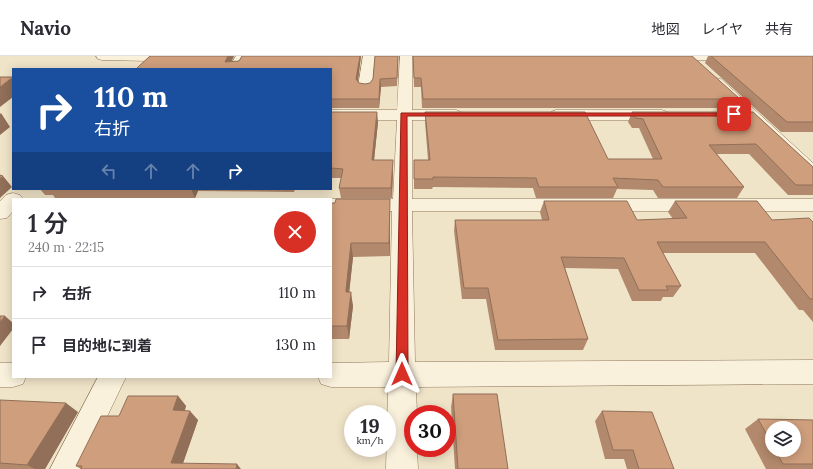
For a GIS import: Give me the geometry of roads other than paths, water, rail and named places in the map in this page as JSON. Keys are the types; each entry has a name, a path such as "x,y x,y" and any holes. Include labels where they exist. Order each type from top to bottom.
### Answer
{"street":[{"path":"102,56 150,56"},
{"path":"140,68 150,56"},
{"path":"235,68 242,56"},
{"path":"365,87 369,56"},
{"path":"402,469 402,205 406,56"},
{"path":"656,56 752,56"},
{"path":"689,56 813,173"},
{"path":"332,114 466,115"},
{"path":"545,115 678,114"},
{"path":"734,114 749,114"},
{"path":"15,198 22,190"},
{"path":"332,205 813,205"},
{"path":"332,375 813,372"},
{"path":"0,375 12,375"},
{"path":"66,469 112,378"}]}
